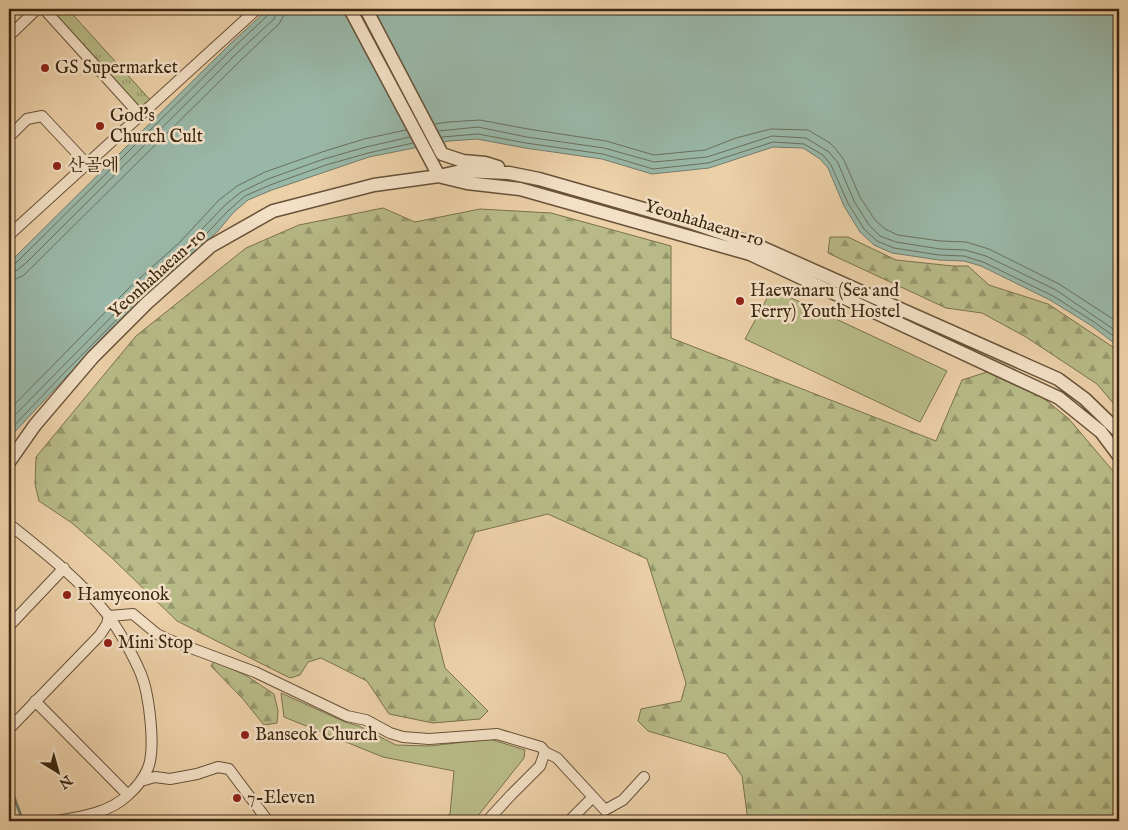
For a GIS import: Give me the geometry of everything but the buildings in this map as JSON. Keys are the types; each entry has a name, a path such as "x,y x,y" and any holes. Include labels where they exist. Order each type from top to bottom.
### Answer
{"street":[{"path":"9,36 37,9"},
{"path":"44,9 140,115"},
{"path":"9,235 257,9"},
{"path":"350,9 439,176"},
{"path":"366,9 442,154 463,161 485,163 509,173"},
{"path":"9,137 28,119 42,116 86,163"},
{"name":"Yeonhahaean-ro","path":"9,462 35,425 93,358 147,304 210,246 273,211 374,186 461,171 509,173 539,179 685,221 762,247 1058,379 1085,399 1119,432"},
{"name":"Yeonhahaean-ro","path":"439,176 467,183 520,188 750,254 1059,398 1100,432 1119,456"},
{"path":"9,524 64,568 109,616 141,675 150,714 151,748 148,768 141,781 119,802 97,812 57,821"},
{"path":"9,626 64,568"},
{"path":"109,616 133,614 167,639 255,672 347,716 366,720 403,738 429,739 497,734 541,747 545,752 557,758 605,810 623,800 644,777"},
{"path":"9,729 100,635 109,616"},
{"path":"35,701 128,795"},
{"path":"487,821 540,766 545,752"},
{"path":"141,781 155,777 170,779 197,774 218,767 229,769 268,821"},
{"path":"569,821 593,797"}],"green space":[{"path":"44,9 81,9 74,16 153,103 140,115"},
{"path":"383,208 415,222 480,209 551,213 671,246 671,338 936,441 962,380 987,372 1042,397 1069,419 1119,478 1119,821 748,821 742,776 726,754 648,731 638,721 641,709 681,701 686,683 647,559 548,514 475,532 434,624 445,668 488,711 480,719 433,723 389,714 367,681 321,658 308,662 300,675 290,678 177,621 113,559 72,523 39,501 35,484 36,457 136,336 246,248 299,225"},
{"path":"830,237 848,237 896,260 968,266 989,285 1048,304 1119,351 1119,410 1097,384 1026,337 982,313 946,308 828,253"},
{"path":"772,289 947,371 920,422 745,339"},
{"path":"214,661 247,676 274,694 278,711 277,723 264,725 243,699 211,666"},
{"path":"281,693 345,722 359,726 396,745 430,746 490,739 525,750 524,758 477,817 466,821 439,821 450,814 454,771 383,757 284,717"}],"water":[{"path":"268,9 1119,9 1119,347 1092,326 1050,300 981,266 964,261 939,260 892,253 874,245 860,232 844,206 828,168 820,159 803,148 773,147 709,168 652,174 602,159 477,139 449,141 369,157 248,200 68,375 9,438 9,263 230,44"}],"waterway":[{"path":"9,784 23,821"}],"place":[{"name":"GS Supermarket","path":"45,68"},
{"name":"God's Church Cult","path":"100,126"},
{"name":"산골에","path":"57,166"},
{"name":"Haewanaru (Sea and Ferry) Youth Hostel","path":"740,301"},
{"name":"Hamyeonok","path":"67,595"},
{"name":"Mini Stop","path":"108,643"},
{"name":"Banseok Church","path":"245,735"},
{"name":"7-Eleven","path":"237,798"}]}
